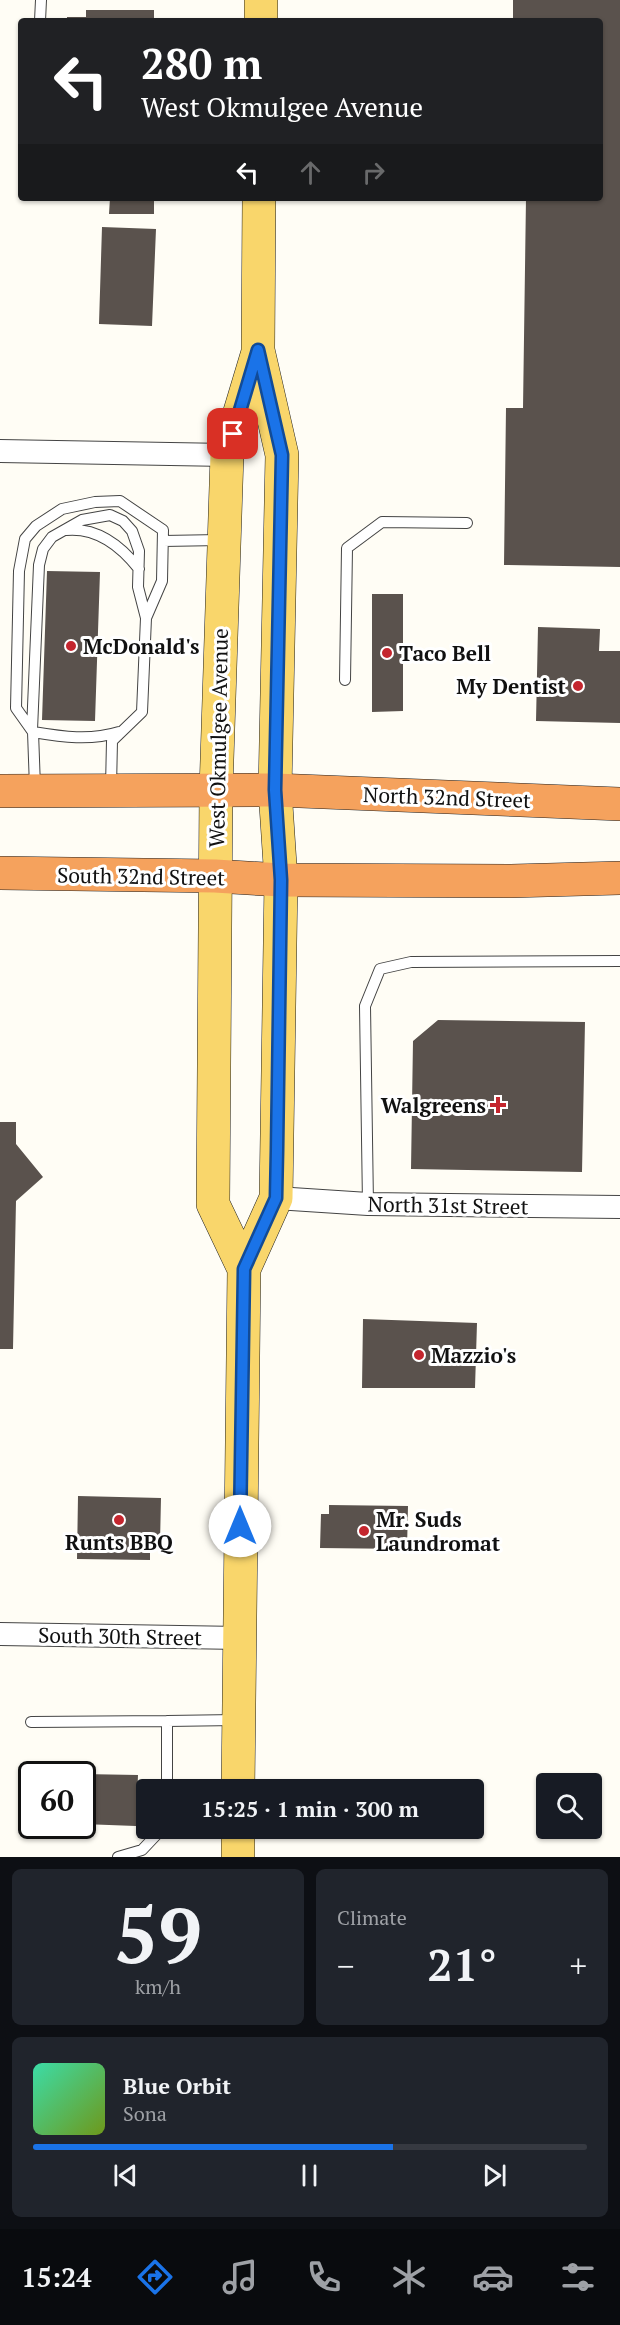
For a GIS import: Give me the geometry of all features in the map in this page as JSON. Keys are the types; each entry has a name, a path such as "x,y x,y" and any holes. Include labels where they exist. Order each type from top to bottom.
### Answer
{"highway":[{"path":"0,791 275,790"},
{"name":"North 32nd Street","path":"275,790 620,804"},
{"name":"South 32nd Street","path":"0,873 216,876 281,880"},
{"path":"281,880 511,881 620,878"}],"main road":[{"path":"261,0 261,18"},
{"name":"West Okmulgee Avenue","path":"238,1779 244,1269 276,1198 281,880 275,790 282,455 258,350 259,201"},
{"name":"West Okmulgee Avenue","path":"244,1269 213,1204 216,790 227,455 258,350"},
{"path":"238,1839 238,1857"}],"street":[{"path":"0,451 227,455"},
{"name":"North 31st Street","path":"276,1198 368,1204 620,1207"},
{"name":"South 30th Street","path":"0,1634 240,1638"}],"lane":[{"path":"40,18 41,0"},
{"path":"122,731 99,738 62,737 32,731 16,708 19,571 25,539 36,526 62,509 95,502 120,501 163,530 162,580 146,618"},
{"path":"35,790 32,731 39,565 43,549 52,537 82,520 110,515 123,521 132,531 139,550 138,587 146,618 142,712 112,741 111,790"},
{"path":"345,680 347,548 382,522 466,524"},
{"path":"63,531 77,529 91,531 127,554 139,569"},
{"path":"163,541 224,540"},
{"path":"368,1204 365,1006 380,969 411,962 620,961"},
{"path":"31,1722 239,1720"},
{"path":"166,1779 167,1721"},
{"path":"118,1857 142,1850 152,1839"}],"building":[{"path":"513,0 620,0 620,567 504,565 506,408 523,408 526,201 603,201 603,18 513,18"},
{"path":"86,10 154,10 154,18 67,18 86,17"},
{"path":"110,201 154,201 154,214 109,214"},
{"path":"102,227 156,229 152,326 99,324"},
{"name":"McDonald's","path":"47,571 100,572 95,721 42,720"},
{"name":"Taco Bell","path":"372,594 403,594 403,711 372,712"},
{"name":"My Dentist","path":"538,627 600,629 599,651 620,651 620,723 536,721"},
{"name":"Walgreens","path":"438,1020 585,1022 582,1172 411,1169 413,1041"},
{"path":"0,1122 16,1122 16,1144 43,1177 16,1201 13,1349 0,1349"},
{"name":"Mazzio's","path":"363,1319 477,1323 475,1388 362,1388"},
{"name":"Runts BBQ","path":"78,1496 161,1498 160,1543 150,1543 150,1560 77,1559"},
{"name":"Mr. Suds Laundromat","path":"329,1505 408,1506 407,1549 320,1548 321,1514 329,1514"},
{"path":"96,1774 138,1775 136,1779 136,1826 96,1825"}],"place":[{"name":"McDonald's","path":"71,646"},
{"name":"Taco Bell","path":"387,653"},
{"name":"My Dentist","path":"578,686"},
{"name":"Walgreens","path":"498,1105"},
{"name":"Mazzio's","path":"419,1355"},
{"name":"Runts BBQ","path":"119,1520"},
{"name":"Mr. Suds Laundromat","path":"364,1531"}],"route":[{"path":"233,434 258,350 282,455 275,790 281,880 277,1150 276,1198 244,1269 240,1526"}]}
